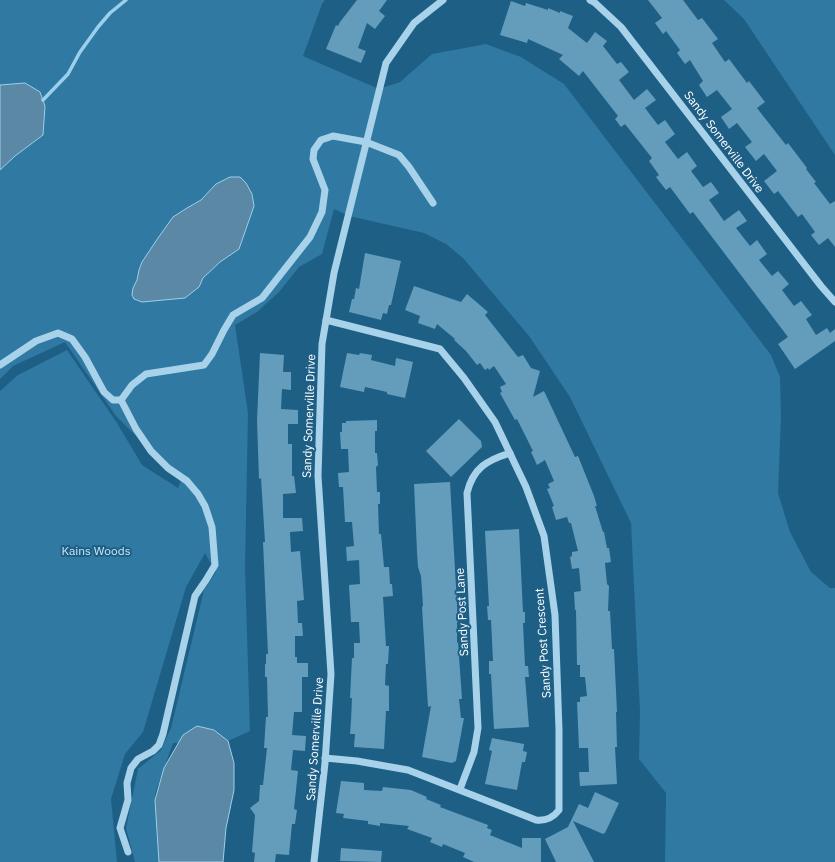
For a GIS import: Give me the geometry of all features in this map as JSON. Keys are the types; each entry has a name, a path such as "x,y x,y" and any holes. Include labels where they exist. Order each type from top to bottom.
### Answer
{"street":[{"name":"Sandy Somerville Drive","path":"314,862 326,758 331,674 319,517 318,476 322,344 334,273 386,63 414,23 443,0"},
{"name":"Sandy Somerville Drive","path":"590,0 621,27 816,280 835,302"},
{"path":"122,400 132,385 146,374 204,365 212,354 233,315 262,298 310,237 322,212 325,190 313,159 314,150 321,140 332,136 366,142 399,156 409,167 432,203"},
{"name":"Sandy Post Crescent","path":"326,320 440,349 464,378 495,422 510,453 526,487 544,536 555,615 559,730 559,810 550,818 536,820 460,789 408,770 357,761 326,758"},
{"path":"0,365 36,341 58,333 72,340 85,357 104,392 113,400 122,400"},
{"path":"122,400 136,428 151,451 168,468 187,481 202,500 212,527 215,565 195,596 163,734 159,745 153,751 138,759 131,768 127,783 128,800 120,828 128,852"},
{"name":"Sandy Post Lane","path":"460,789 474,752 478,728 467,492 473,477 479,468 499,456 510,453"}],"green space":[{"name":"Kains Woods","path":"0,0 325,0 322,4 303,56 379,89 400,82 432,54 486,44 521,57 564,84 771,355 780,377 781,417 778,493 790,532 811,572 830,588 835,588 835,862 665,862 666,793 639,759 640,711 631,523 570,397 529,336 463,258 446,244 424,233 349,216 334,209 322,254 299,267 279,292 257,312 235,325 248,413 245,569 250,731 228,741 173,743 155,794 159,862 135,862 126,828 138,769 161,750 171,728 204,590 216,572 205,553 186,587 143,732 125,754 111,799 117,862 0,862 0,391 18,375 67,350 117,423 142,465 178,488 181,481 116,416 65,342 13,366 0,379"},
{"path":"724,0 835,0 835,155 744,19"}],"shaded area":[{"path":"25,83 40,92 45,106 43,135 15,156 0,170 0,85"},
{"path":"230,177 240,177 246,183 252,194 254,206 239,249 220,262 203,278 199,287 185,298 142,302 134,299 132,295 133,288 142,262 173,217 201,200 216,184"},
{"path":"197,726 214,730 228,741 234,763 234,790 226,828 223,862 159,862 155,800 164,768 183,735"}],"building":[{"path":"357,0 387,0 379,11 385,16 375,29 367,23 358,48 366,51 361,63 326,49 336,25 338,26"},
{"path":"648,0 683,0 698,20 702,18 718,39 712,43 725,62 729,59 747,83 749,81 765,102 757,108 786,145 788,143 807,168 806,169 816,182 814,183 830,204 835,201 835,247 828,238 819,245 811,235 815,232 802,214 798,217 778,191 774,194 764,181 777,171 764,154 756,161 745,147 752,142 737,123 729,129 721,117 732,109 717,90 707,97 699,85 703,81 690,60 685,64 677,53 680,50 666,31 663,34 655,23 662,18"},
{"path":"511,1 525,6 526,3 548,10 548,8 573,16 568,28 587,43 595,32 607,41 603,46 617,64 621,62 629,72 619,80 634,100 647,89 656,100 645,108 658,125 665,120 675,134 665,142 678,159 687,152 697,166 691,171 703,187 711,182 719,193 709,200 724,221 739,210 747,221 736,228 750,246 757,240 767,254 759,260 772,276 778,271 789,284 782,290 794,306 801,301 812,315 806,319 816,335 827,328 830,333 835,329 835,341 795,369 778,344 788,337 693,212 690,214 670,187 666,190 656,177 659,175 649,161 652,158 625,124 621,127 615,119 618,116 583,71 579,76 559,59 563,55 528,39 527,43 500,35"},
{"path":"365,253 401,261 391,305 389,305 387,314 383,313 381,320 349,312 356,288 359,289"},
{"path":"414,286 461,302 467,294 488,312 485,315 518,357 523,355 531,368 540,371 533,397 544,391 575,457 578,456 594,496 597,506 595,506 604,532 607,548 609,548 611,562 605,563 607,584 609,586 608,611 610,611 612,649 614,649 617,712 617,747 615,747 617,784 580,786 579,772 589,772 588,748 579,748 577,702 580,702 580,697 587,696 585,677 580,677 580,665 577,665 576,610 574,592 581,591 579,568 572,569 570,557 572,556 572,552 578,551 571,523 569,523 567,517 556,520 552,507 554,506 547,489 550,488 548,484 554,481 545,460 537,465 531,452 533,451 517,419 515,420 500,393 502,392 500,387 506,384 494,366 489,370 488,368 485,370 480,363 477,365 466,351 454,340 455,339 437,324 435,329 418,323 420,316 405,310"},
{"path":"260,353 284,355 283,372 291,372 291,390 282,389 281,409 298,410 298,424 288,424 288,444 292,444 292,476 294,476 296,493 283,494 283,518 302,518 303,531 290,532 291,552 300,551 304,600 297,601 298,623 302,623 303,636 295,636 295,657 297,657 297,663 308,663 308,677 302,677 302,712 294,712 292,735 306,736 305,751 293,750 291,770 298,771 294,809 297,810 295,824 292,824 289,855 276,854 275,862 254,862 255,853 252,852 255,815 250,808 259,801 260,785 263,785 267,748 264,748 266,717 268,717 267,677 265,677 266,654 268,654 263,542 265,542 261,478 259,479 257,420"},
{"path":"347,353 372,355 371,360 395,366 396,358 413,362 405,398 365,387 364,392 340,387"},
{"path":"459,419 481,441 482,447 451,477 426,451"},
{"path":"377,420 377,431 375,431 375,453 377,453 378,465 376,467 377,492 380,492 380,504 378,504 379,534 381,534 384,567 389,567 390,584 392,584 393,596 383,597 386,646 389,646 385,685 389,686 389,711 386,711 384,749 354,747 355,734 350,734 352,658 354,658 354,643 360,643 359,622 351,622 349,585 360,584 359,560 347,561 346,547 354,546 352,522 345,522 343,487 339,487 338,473 349,472 348,449 341,449 340,432 342,432 342,423 346,423 346,421"},
{"path":"450,482 458,622 457,643 458,642 462,699 459,699 461,718 464,718 456,761 452,763 422,757 431,706 428,707 423,606 421,576 418,567 414,484"},
{"path":"519,529 523,612 525,612 525,623 523,623 525,666 528,666 529,677 525,677 529,727 494,729 491,674 489,674 489,661 493,661 491,620 488,620 487,606 489,606 485,531"},
{"path":"492,738 524,744 523,751 527,752 525,762 522,762 517,790 485,784 492,751 489,750"},
{"path":"341,781 364,783 364,790 382,791 383,787 411,790 427,797 426,799 441,805 440,807 488,825 487,828 492,830 490,835 522,848 522,838 541,838 541,862 474,862 463,857 465,853 443,844 442,847 430,842 432,838 407,829 409,826 380,823 380,826 368,824 368,821 343,818 344,814 336,813"},
{"path":"595,792 619,803 605,833 603,834 573,821 594,862 556,862 545,839 568,827 579,804 588,808"},
{"path":"341,848 382,851 381,862 340,861"}],"waterway":[{"path":"43,100 68,74 80,52 98,27 110,13 126,0"}]}
